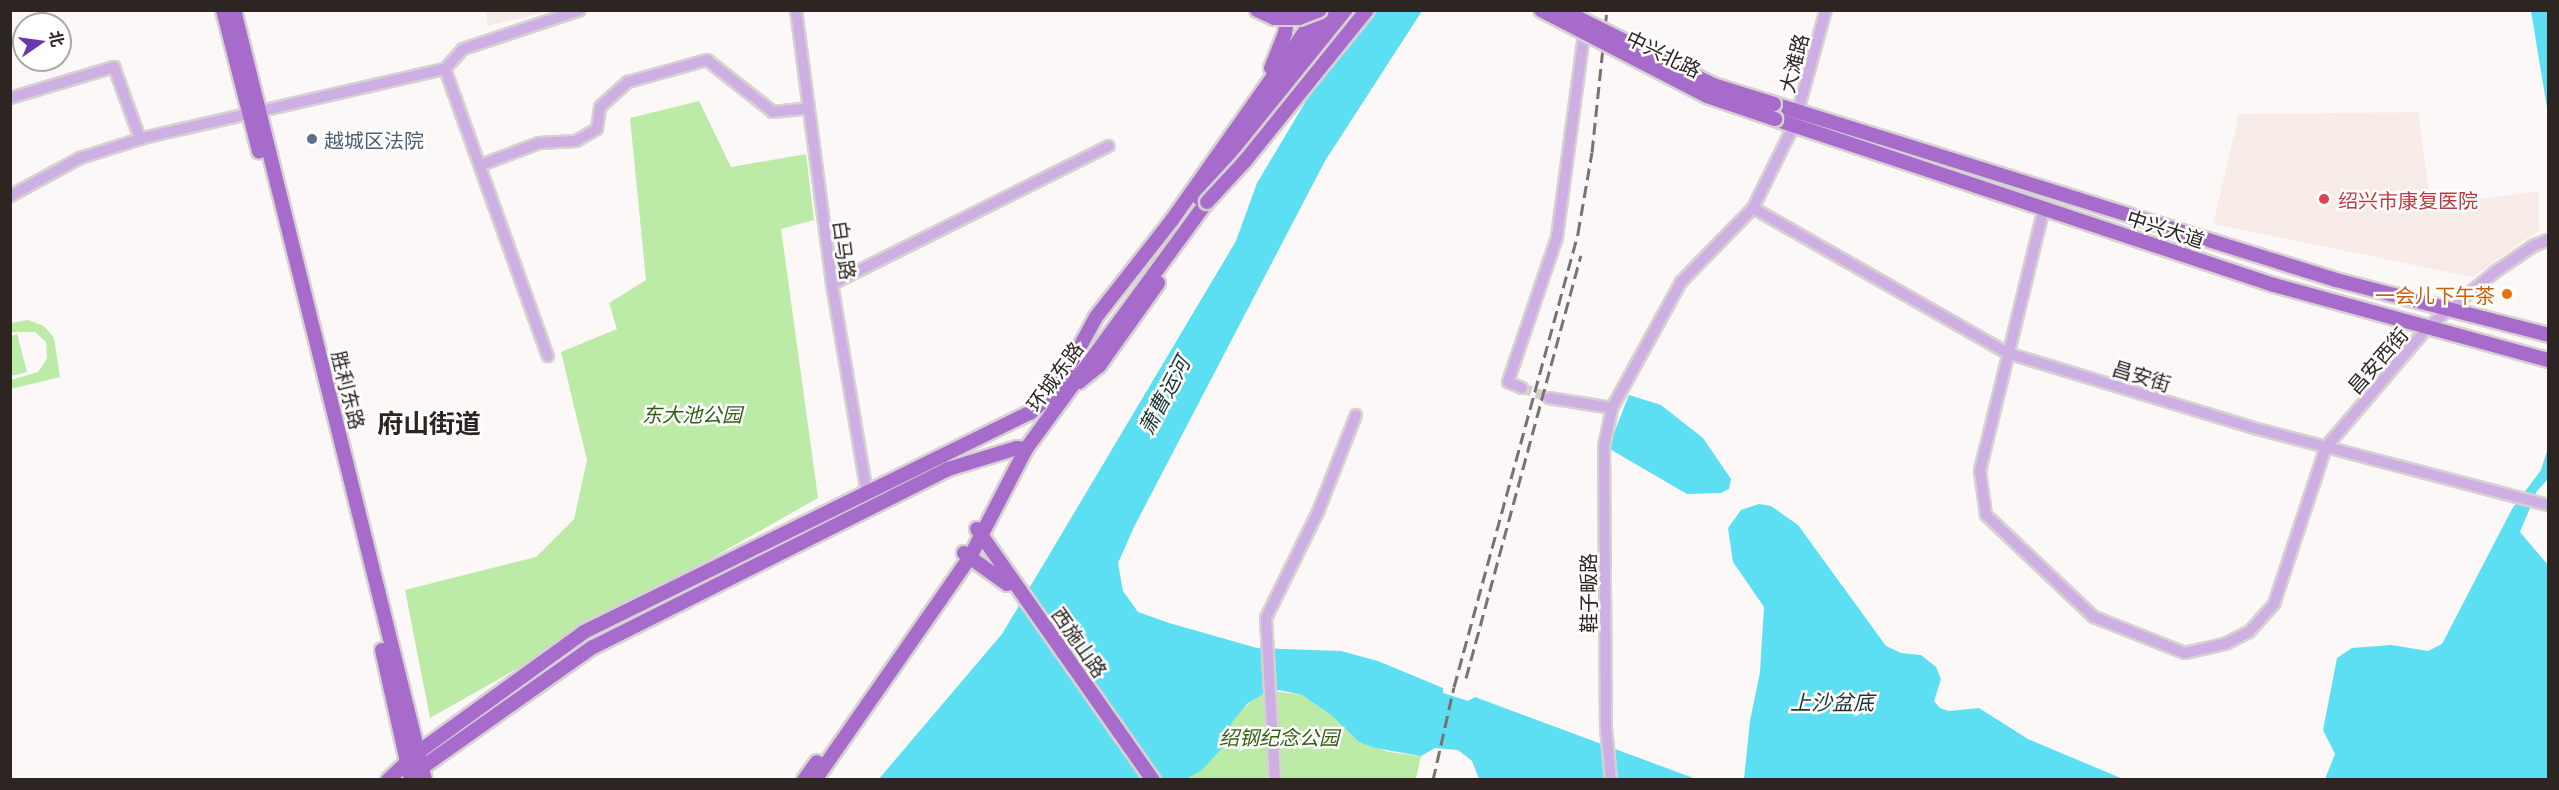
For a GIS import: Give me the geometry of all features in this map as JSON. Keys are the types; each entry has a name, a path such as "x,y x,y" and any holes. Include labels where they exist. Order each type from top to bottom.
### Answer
{"main road":[{"name":"胜利东路","path":"223,10 254,112"},
{"name":"胜利东路","path":"234,10 254,112 342,473 410,771"},
{"path":"1257,10 1274,18 1299,18 1320,10"},
{"path":"1262,89 1285,34 1288,10"},
{"path":"1060,389 1096,317 1172,220 1262,89 1320,10"},
{"name":"环城东路","path":"1102,336 1336,10"},
{"name":"环城东路","path":"804,780 818,773 966,555 1022,448 1060,389 1207,202 1350,10"},
{"path":"388,780 410,771 584,632 1030,413 1060,389 1099,366 1224,191 1277,130 1357,10"},
{"path":"1207,202 1245,161 1367,10"},
{"name":"中兴北路","path":"1541,10 1707,96 1775,119"},
{"name":"中兴北路","path":"1562,10 1713,85 1774,104"},
{"name":"中兴大道","path":"1774,104 1796,118 2044,208 2274,285 2548,360"},
{"name":"中兴大道","path":"1775,119 1796,118 2336,280 2548,335"},
{"path":"410,771 424,773 593,647 929,478 1022,448"},
{"name":"西施山路","path":"978,531 1143,780"},
{"name":"西施山路","path":"966,555 1005,575 1153,780"},
{"path":"794,780 818,773"}],"street":[{"path":"10,196 80,158 140,139 445,69 463,49 580,10"},
{"name":"白马路","path":"796,10 832,284 867,493"},
{"name":"大滩路","path":"1796,118 1826,10"},
{"path":"1522,388 1508,382 1557,237 1584,34"},
{"path":"481,165 539,143 576,141 597,129 600,107 628,82 707,60 773,112 809,108"},
{"path":"10,98 114,67 140,139"},
{"path":"445,69 549,357"},
{"name":"鞋子畈路","path":"1611,780 1606,728 1604,446 1612,408 1682,282 1753,208 1796,118"},
{"path":"832,284 1109,146"},
{"name":"昌安街","path":"1753,208 2007,353 2326,447 2548,505"},
{"path":"2044,208 1980,471 1986,515 2094,617 2185,653 2225,644 2249,632 2274,604 2326,447"},
{"name":"昌安西街","path":"2326,447 2428,327 2453,310 2494,273 2533,246 2548,240"},
{"path":"1549,398 1612,408"},
{"path":"1275,780 1264,637 1266,618 1318,512 1356,415"}],"shaded area":[{"path":"485,10 550,10 550,11 488,26"},
{"name":"绍兴市康复医院","path":"2418,112 2431,206 2539,191 2539,230 2473,277 2213,224 2239,114"}],"green space":[{"name":"东大池公园","path":"699,101 731,167 806,154 814,220 781,229 818,498 430,718 405,590 536,557 574,519 587,460 561,352 617,329 609,303 646,280 630,118"},
{"path":"28,320 44,326 54,338 60,377 11,389 11,380 38,372 47,358 46,342 35,332 11,332 11,323"},
{"path":"17,334 27,372 11,376 11,336"},
{"name":"绍钢纪念公园","path":"1272,691 1302,695 1331,715 1359,742 1389,752 1421,756 1416,779 1186,780 1223,747 1233,721 1242,709 1258,696"}],"water":[{"name":"萧曹运河","path":"1373,11 1422,11 1325,161 1134,527 1118,563 1123,591 1138,612 1169,623 1257,648 1341,651 1378,661 1443,688 1443,693 1468,701 1475,697 1696,779 1479,779 1472,761 1458,750 1435,748 1421,756 1375,748 1359,742 1331,715 1302,695 1279,690 1265,693 1247,704 1233,721 1223,747 1202,770 1186,779 878,780 1002,634 1236,241 1257,183 1309,96"},
{"path":"2531,11 2548,11 2548,113 2546,102"},
{"path":"1629,395 1661,405 1703,438 1731,479 1729,489 1721,493 1687,494 1608,448"},
{"path":"2548,448 2548,479 2537,491 2520,532 2548,565 2548,779 2325,779 2335,754 2323,730 2337,658 2352,648 2391,645 2428,651 2442,644 2512,509 2541,470"},
{"name":"上沙盆底","path":"1759,504 1771,506 1798,525 1886,646 1901,653 1921,655 1936,667 1941,679 1934,701 1940,708 1949,711 1979,708 2028,739 2123,779 1744,779 1750,721 1760,672 1764,607 1733,562 1728,528 1741,510"}],"tunnel":[{"path":"1522,388 1549,398"}],"railway":[{"path":"1433,780 1454,687 1578,233 1592,152 1607,10"},
{"path":"1466,678 1581,255"}],"place":[{"name":"越城区法院","path":"312,139"},
{"name":"绍兴市康复医院","path":"2324,199"},
{"name":"一会儿下午茶","path":"2507,294"}],"district":[{"name":"府山街道","path":"429,422"}]}
